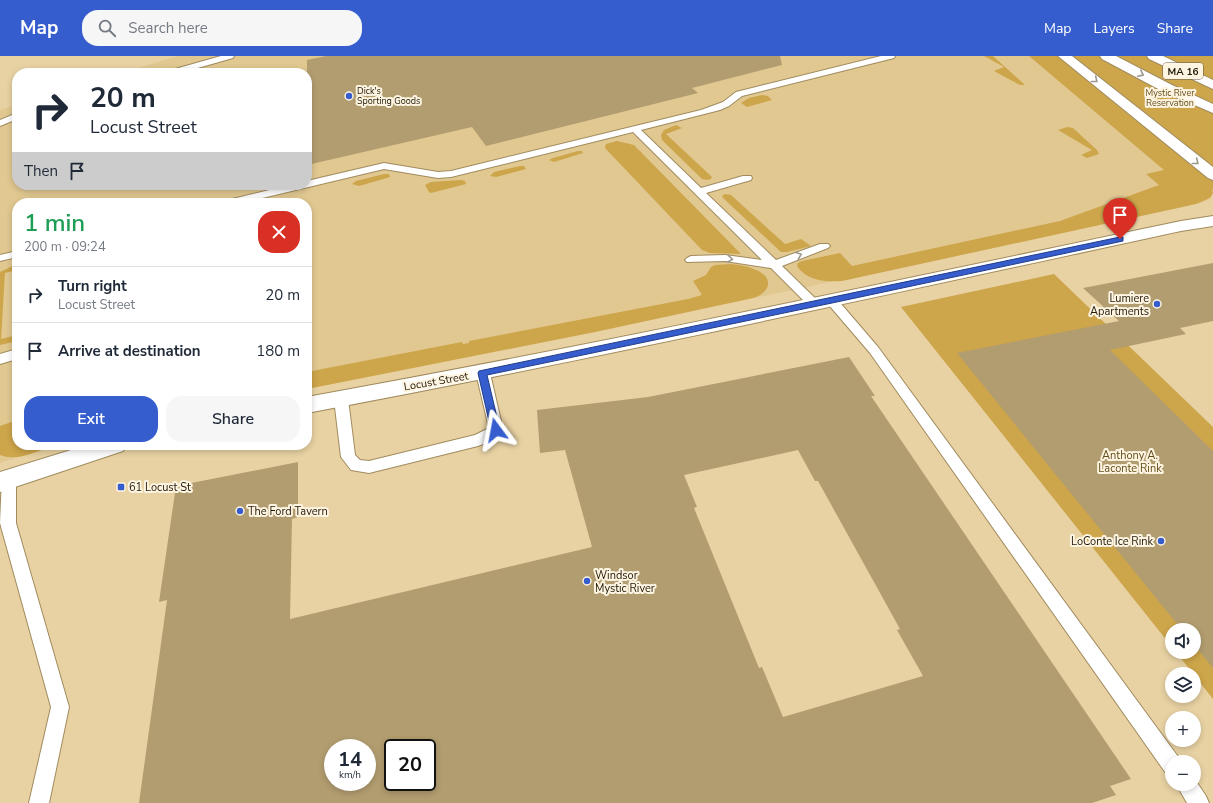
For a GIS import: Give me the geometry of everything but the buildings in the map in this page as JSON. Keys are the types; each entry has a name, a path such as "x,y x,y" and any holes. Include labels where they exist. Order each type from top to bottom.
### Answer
{"main road":[{"path":"1064,56 1213,175"},
{"name":"MA 16","path":"1106,56 1213,109"},
{"name":"MA 16","path":"1153,56 1213,85"},
{"name":"Locust Street","path":"312,404 482,373 823,303 1208,220"},
{"path":"5,480 99,450"}],"lane":[{"path":"188,68 230,56"},
{"path":"312,183 384,166 445,176 636,130 718,108 739,94 891,56"},
{"path":"0,123 12,118"},
{"path":"636,130 774,265 823,303 874,350 1165,755"},
{"path":"699,192 747,178"},
{"path":"249,198 281,190"},
{"path":"691,260 725,258 774,265 824,246"},
{"path":"0,258 12,255"},
{"path":"0,359 12,355"},
{"path":"341,399 348,457 356,466 369,467 478,440 496,430 482,373"},
{"path":"5,480 8,523 60,707 39,803"},
{"path":"1191,791 1199,803"}],"shaded area":[{"path":"178,56 1050,56 1213,193 1210,198 1204,202 1183,207 595,332 312,388 312,198 12,198 12,450 39,450 0,463 0,110 12,106 12,190 312,190 312,68 138,68"}],"green space":[{"path":"984,56 993,56 1025,85 1020,85 994,71 1004,67"},
{"name":"Mystic River Reservation","path":"1029,56 1213,56 1213,193 1210,198 1196,204 842,281 817,280 801,271 797,266 798,263 802,261 840,253 852,266 1060,221 1159,185 1146,174 1164,170"},
{"path":"762,95 768,96 772,100 747,107 741,103 749,98"},
{"path":"676,125 682,128 666,134 712,177 711,179 702,179 662,140 661,135 664,130"},
{"path":"1067,127 1073,128 1097,150 1099,154 1087,158 1081,155 1092,150 1058,130"},
{"path":"617,141 634,145 741,254 710,253 702,250 605,148 606,144"},
{"path":"582,151 583,153 554,162 549,160 553,158"},
{"path":"524,166 526,169 496,177 490,176 494,172"},
{"path":"389,174 390,177 359,186 352,184 356,181"},
{"path":"465,181 466,184 431,193 425,185 431,182"},
{"path":"725,194 731,195 785,244 801,239 811,246 781,252 723,198 722,196"},
{"path":"731,264 756,270 766,277 768,285 763,293 753,298 595,332 312,388 312,371 462,342 463,344 469,343 469,341 688,299 702,295 693,281 706,275 711,267 715,265"},
{"path":"12,266 12,271 5,273 1,339 12,336 12,342 0,345 0,272"},
{"name":"Anthony A. Laconte Rink","path":"1054,274 1213,427 1213,699 1201,684 1201,667 1188,667 1182,659 1201,659 1201,623 1165,623 1165,638 901,307"},
{"path":"12,422 12,450 42,450 28,455 14,457 0,455 0,426"}],"place":[{"name":"Dick's Sporting Goods","path":"349,96"},
{"name":"Lumiere Apartments","path":"1157,304"},
{"name":"61 Locust St","path":"121,487"},
{"name":"The Ford Tavern","path":"240,511"},
{"name":"LoConte Ice Rink","path":"1161,541"},
{"name":"Windsor Mystic River","path":"587,581"}],"route":[{"path":"496,430 482,373 832,301 1120,239"}]}
